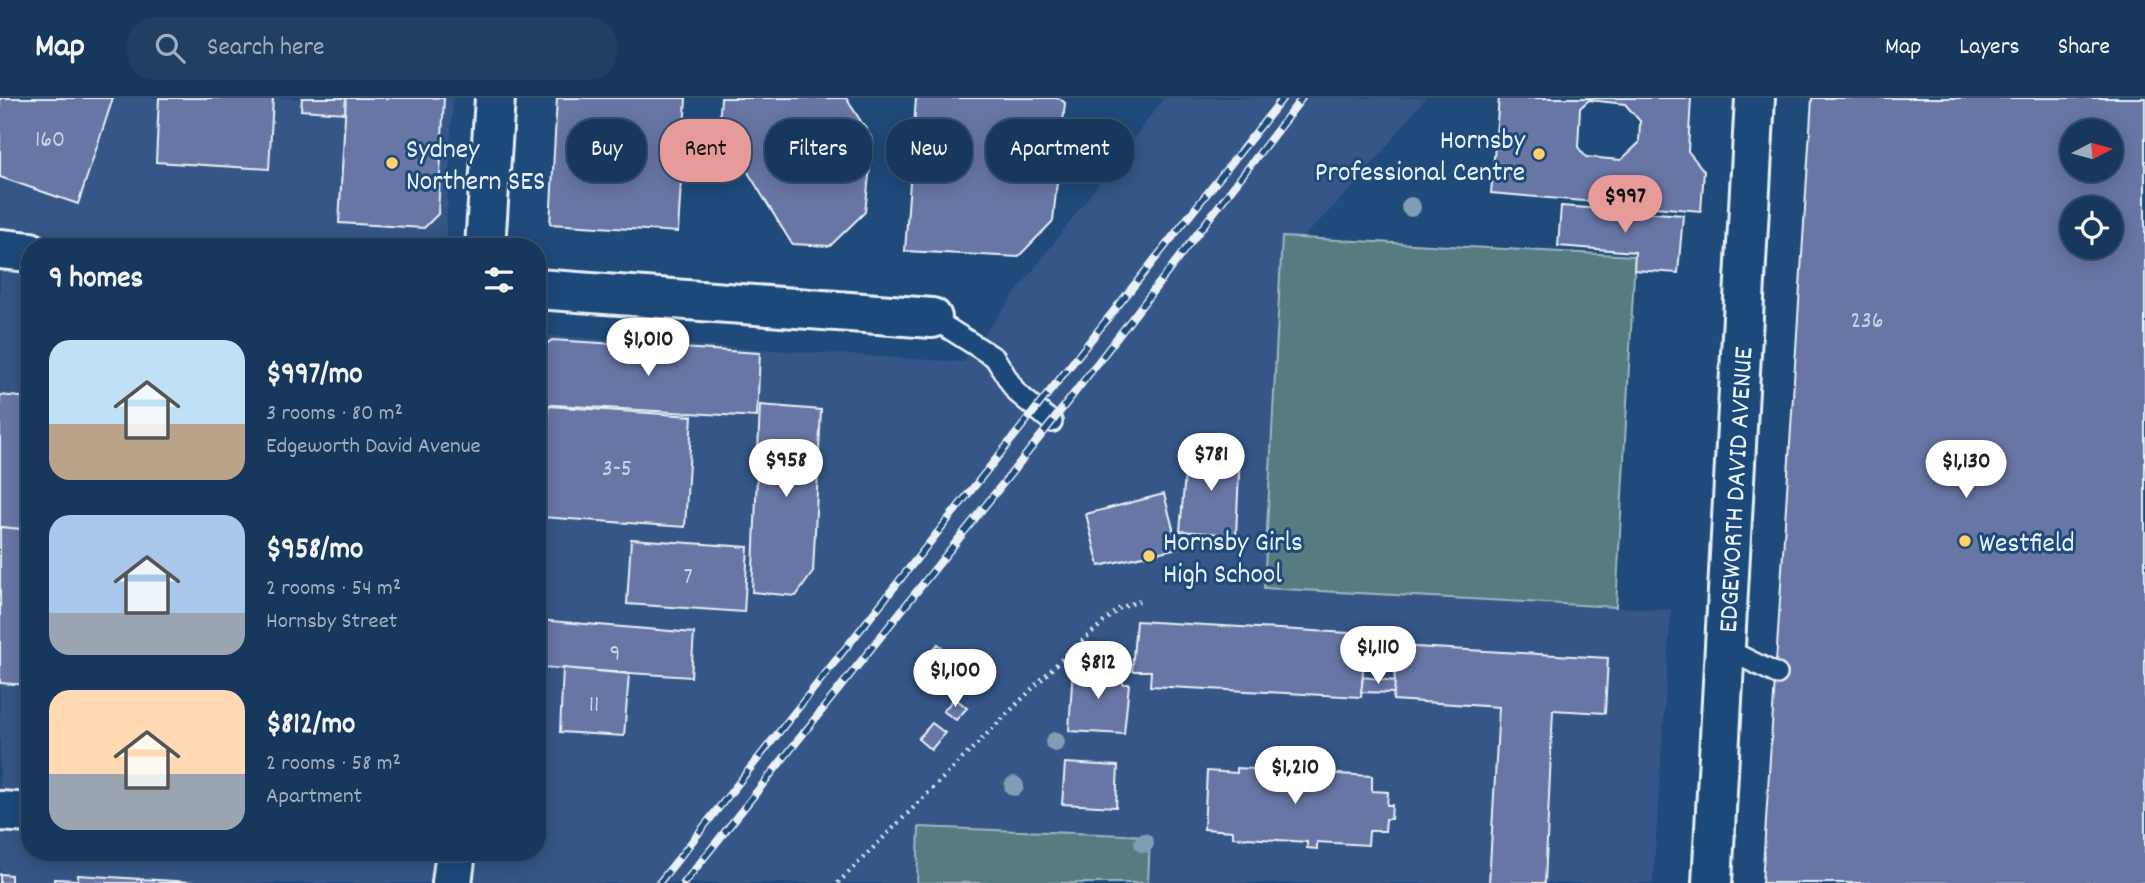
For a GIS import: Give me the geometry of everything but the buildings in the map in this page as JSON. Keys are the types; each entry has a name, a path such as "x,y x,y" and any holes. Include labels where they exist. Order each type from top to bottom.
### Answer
{"main road":[{"path":"486,238 495,98"},
{"name":"EDGEWORTH DAVID AVENUE","path":"1712,883 1755,98"},
{"path":"0,249 21,250"},
{"path":"546,290 932,318"},
{"path":"0,811 21,812"},
{"path":"452,883 455,861"}],"lane":[{"path":"932,318 995,358 1016,392 1052,422"},
{"path":"1726,649 1777,674"}],"path":[{"path":"838,883 1067,654 1120,608 1139,601"}],"shaded area":[{"path":"0,98 453,98 445,238 21,238 21,861 546,861 546,336 963,362 1100,182 1134,182 1134,137 1164,98 1425,98 1360,180 1281,259 1265,588 1671,610 1653,883 0,883"}],"green space":[{"path":"1282,237 1635,256 1616,607 1264,588"},
{"path":"919,827 1150,836 1148,883 917,883"}],"railway":[{"path":"659,883 1283,98"},
{"path":"684,883 1052,422 1302,98"}],"place":[{"name":"Hornsby Professional Centre","path":"1539,154"},
{"name":"Sydney Northern SES","path":"392,163"},
{"name":"Westfield","path":"1965,541"},
{"name":"Hornsby Girls High School","path":"1149,556"}]}
